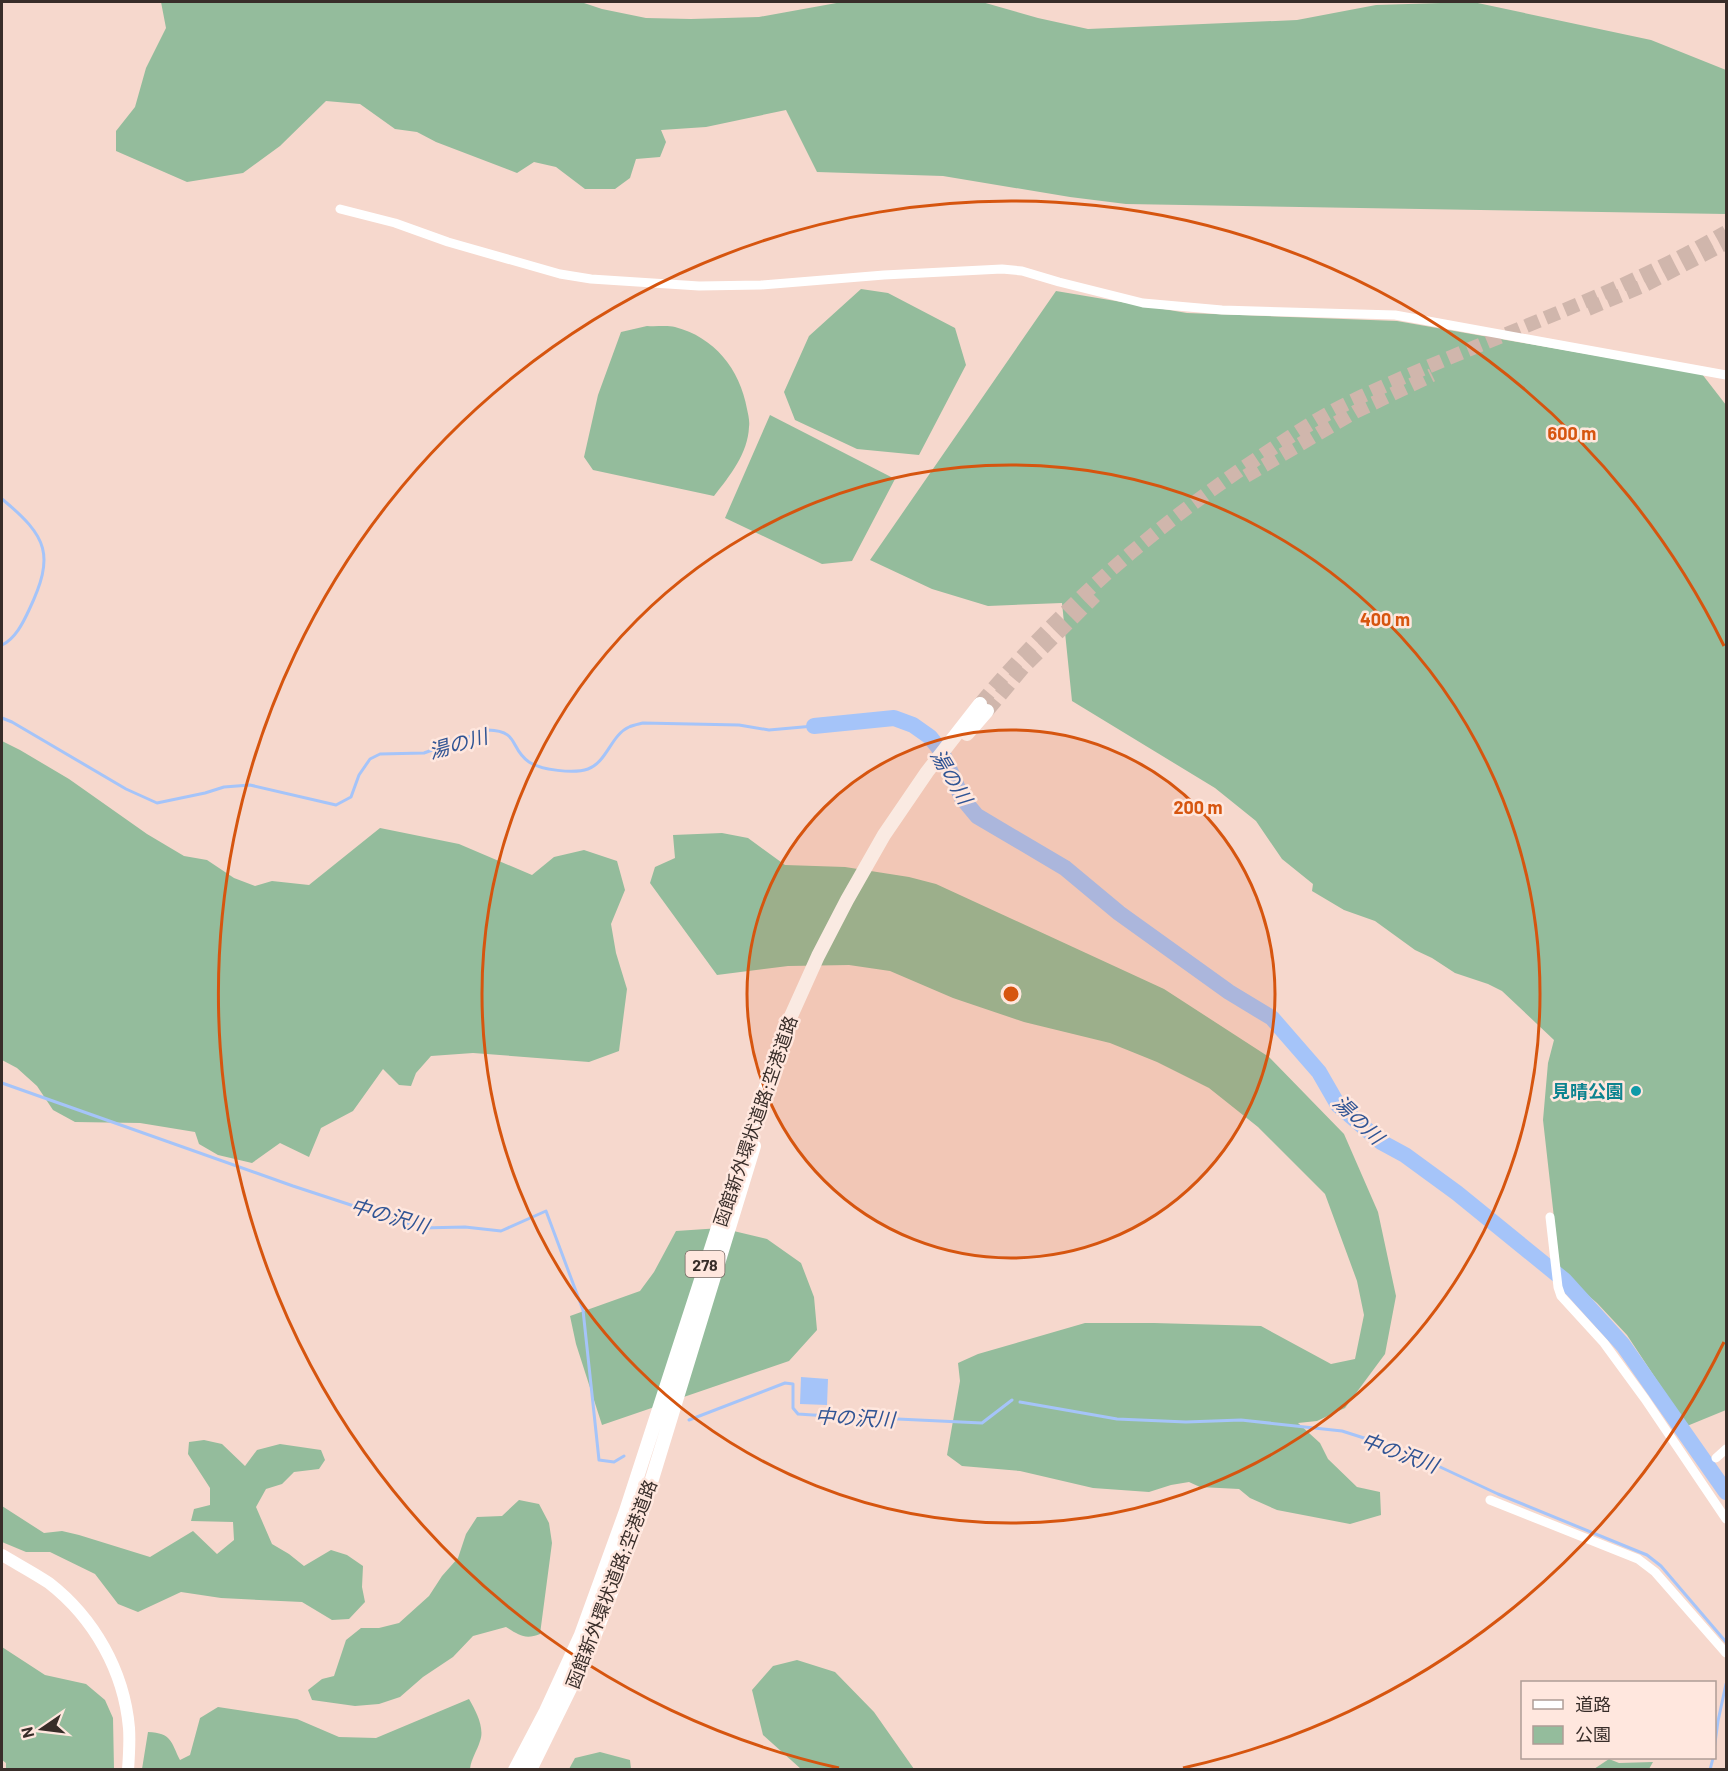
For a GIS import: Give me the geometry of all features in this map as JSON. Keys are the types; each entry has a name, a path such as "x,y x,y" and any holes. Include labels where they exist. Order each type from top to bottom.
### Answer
{"highway":[{"name":"函館新外環状道路;空港道路","path":"515,1770 546,1711 581,1635 626,1511 742,1153 791,1016 818,956 884,835 983,707"},
{"name":"函館新外環状道路;空港道路","path":"530,1770 589,1650 641,1515 751,1155 775,1080 798,1020 853,904 930,775"}],"main road":[{"path":"2,1555 48,1583 83,1615 108,1655 120,1681 129,1730 128,1770"}],"street":[{"path":"340,209 560,274 591,279 699,286 751,285 1002,269 1022,271 1143,303 1222,310 1395,315 1726,375"},
{"path":"1550,1217 1558,1287 1568,1306 1604,1343 1726,1519"},
{"path":"1716,1458 1726,1449"},
{"path":"1490,1500 1638,1559 1655,1572 1726,1653"}],"green space":[{"path":"161,2 581,2 646,18 691,19 759,17 842,2 982,2 1088,29 1297,20 1376,5 1473,2 1651,40 1726,70 1726,214 1126,204 943,176 817,172 786,110 706,127 661,130 666,142 660,157 636,159 630,178 615,189 585,189 556,167 534,162 517,173 436,142 417,132 395,129 360,104 326,101 280,146 243,173 187,182 116,151 116,131 135,107 146,68 166,28"},
{"path":"861,289 888,293 955,328 966,365 919,455 857,449 795,420 784,392 809,336"},
{"path":"1056,291 1187,313 1397,321 1702,374 1726,405 1726,1410 1687,1426 1627,1335 1597,1303 1560,1271 1543,1120 1548,1063 1554,1040 1502,991 1455,973 1415,950 1375,921 1344,910 1312,891 1313,884 1282,859 1256,821 1215,788 1072,701 1062,603 988,606 932,589 870,560"},
{"path":"647,326 675,327 702,338 723,357 738,381 749,418 748,437 737,464 714,496 593,470 584,457 598,395 621,332"},
{"path":"770,415 895,479 852,561 822,564 725,518"},
{"path":"2,741 69,779 147,834 184,856 207,860 234,878 255,886 272,881 309,885 380,828 459,844 532,875 554,857 584,850 617,861 625,890 611,924 616,953 627,989 619,1051 589,1062 473,1053 431,1056 416,1073 411,1086 399,1085 383,1069 353,1111 321,1128 309,1157 280,1143 252,1163 218,1155 199,1144 195,1132 140,1123 75,1122 53,1110 37,1086 17,1068 2,1060"},
{"path":"722,833 748,838 785,865 845,867 909,877 936,884 1164,989 1269,1057 1344,1134 1378,1212 1396,1296 1385,1354 1345,1408 1317,1421 1298,1423 1320,1443 1328,1459 1357,1487 1380,1492 1381,1515 1350,1524 1277,1510 1250,1498 1239,1489 1200,1487 1189,1482 1149,1492 1093,1488 1020,1471 962,1466 947,1455 960,1381 958,1363 978,1354 1085,1323 1261,1326 1331,1364 1355,1359 1364,1315 1357,1281 1325,1194 1258,1127 1209,1088 1157,1062 1110,1043 1024,1022 953,998 890,971 849,965 788,966 717,975 650,883 655,867 675,858 673,835"},
{"path":"721,1228 767,1239 801,1263 814,1297 817,1330 789,1361 602,1425 576,1344 570,1316 640,1291 654,1272 676,1231"},
{"path":"204,1440 222,1444 245,1466 257,1450 280,1444 321,1450 325,1460 319,1469 294,1472 282,1484 266,1489 256,1507 272,1544 304,1566 331,1550 347,1555 363,1566 362,1587 365,1602 349,1619 332,1620 302,1602 221,1598 181,1592 138,1612 118,1604 95,1574 50,1552 26,1552 2,1542 2,1506 44,1533 62,1531 150,1557 193,1531 217,1554 234,1540 233,1522 191,1521 194,1509 210,1505 210,1488 188,1454 189,1442"},
{"path":"519,1500 539,1504 549,1523 552,1543 540,1634 530,1637 522,1636 506,1627 473,1636 453,1657 423,1677 400,1697 379,1704 355,1706 312,1700 308,1690 322,1679 334,1676 346,1640 361,1628 379,1628 399,1623 429,1596 458,1558 466,1534 477,1517 502,1516"},
{"path":"2,1647 45,1675 86,1684 105,1700 113,1718 114,1769 6,1769 6,1763 2,1760"},
{"path":"797,1660 835,1672 874,1712 914,1769 801,1769 763,1735 752,1690 773,1666"},
{"path":"469,1699 481,1725 480,1741 470,1769 142,1769 148,1732 162,1734 170,1740 180,1760 190,1755 200,1718 218,1707 297,1719 339,1737 376,1738"},
{"path":"600,1752 630,1760 631,1769 569,1769 575,1758"},
{"path":"1609,1759 1619,1763 1653,1762 1649,1769 1594,1769"}],"water":[{"path":"801,1377 828,1379 827,1405 800,1404"}],"waterway":[{"name":"湯の川","path":"2,499 38,536 44,561 37,591 27,615 15,635 2,645"},
{"name":"湯の川","path":"2,718 126,789 157,803 224,787 250,785 336,805 351,797 359,775 370,759 380,754 424,753 488,730 505,733 523,757 534,765 575,771 594,766 623,731 643,723 739,725 769,730 814,726"},
{"name":"湯の川","path":"814,726 894,718 913,725 930,737 942,752 962,798 977,816 1065,868 1119,913 1229,992 1272,1018 1319,1072 1338,1105 1381,1142 1405,1155 1457,1193 1564,1280 1623,1345 1726,1492"},
{"name":"中の沢川","path":"2,1083 293,1186 421,1228 465,1227 501,1231 546,1211 583,1310 599,1460 614,1462 624,1456"},
{"name":"中の沢川","path":"689,1420 785,1383 793,1384 793,1408 798,1414 982,1423 1012,1400"},
{"name":"中の沢川","path":"1020,1402 1117,1419 1186,1422 1241,1420 1342,1431 1408,1452 1498,1494 1647,1555 1661,1566 1726,1642"},
{"name":"中の沢川","path":"1716,1736 1726,1684"},
{"name":"中の沢川","path":"1710,1770 1713,1759"}],"tunnel":[{"path":"980,704 1043,634 1147,539 1222,482 1305,428 1338,408 1397,380 1634,279 1726,232"},
{"path":"1588,309 1643,286 1726,243"},
{"path":"1246,476 1355,412 1432,375"},
{"path":"987,711 1023,668 1095,596"}],"place":[{"name":"見晴公園","path":"1636,1091"}]}
